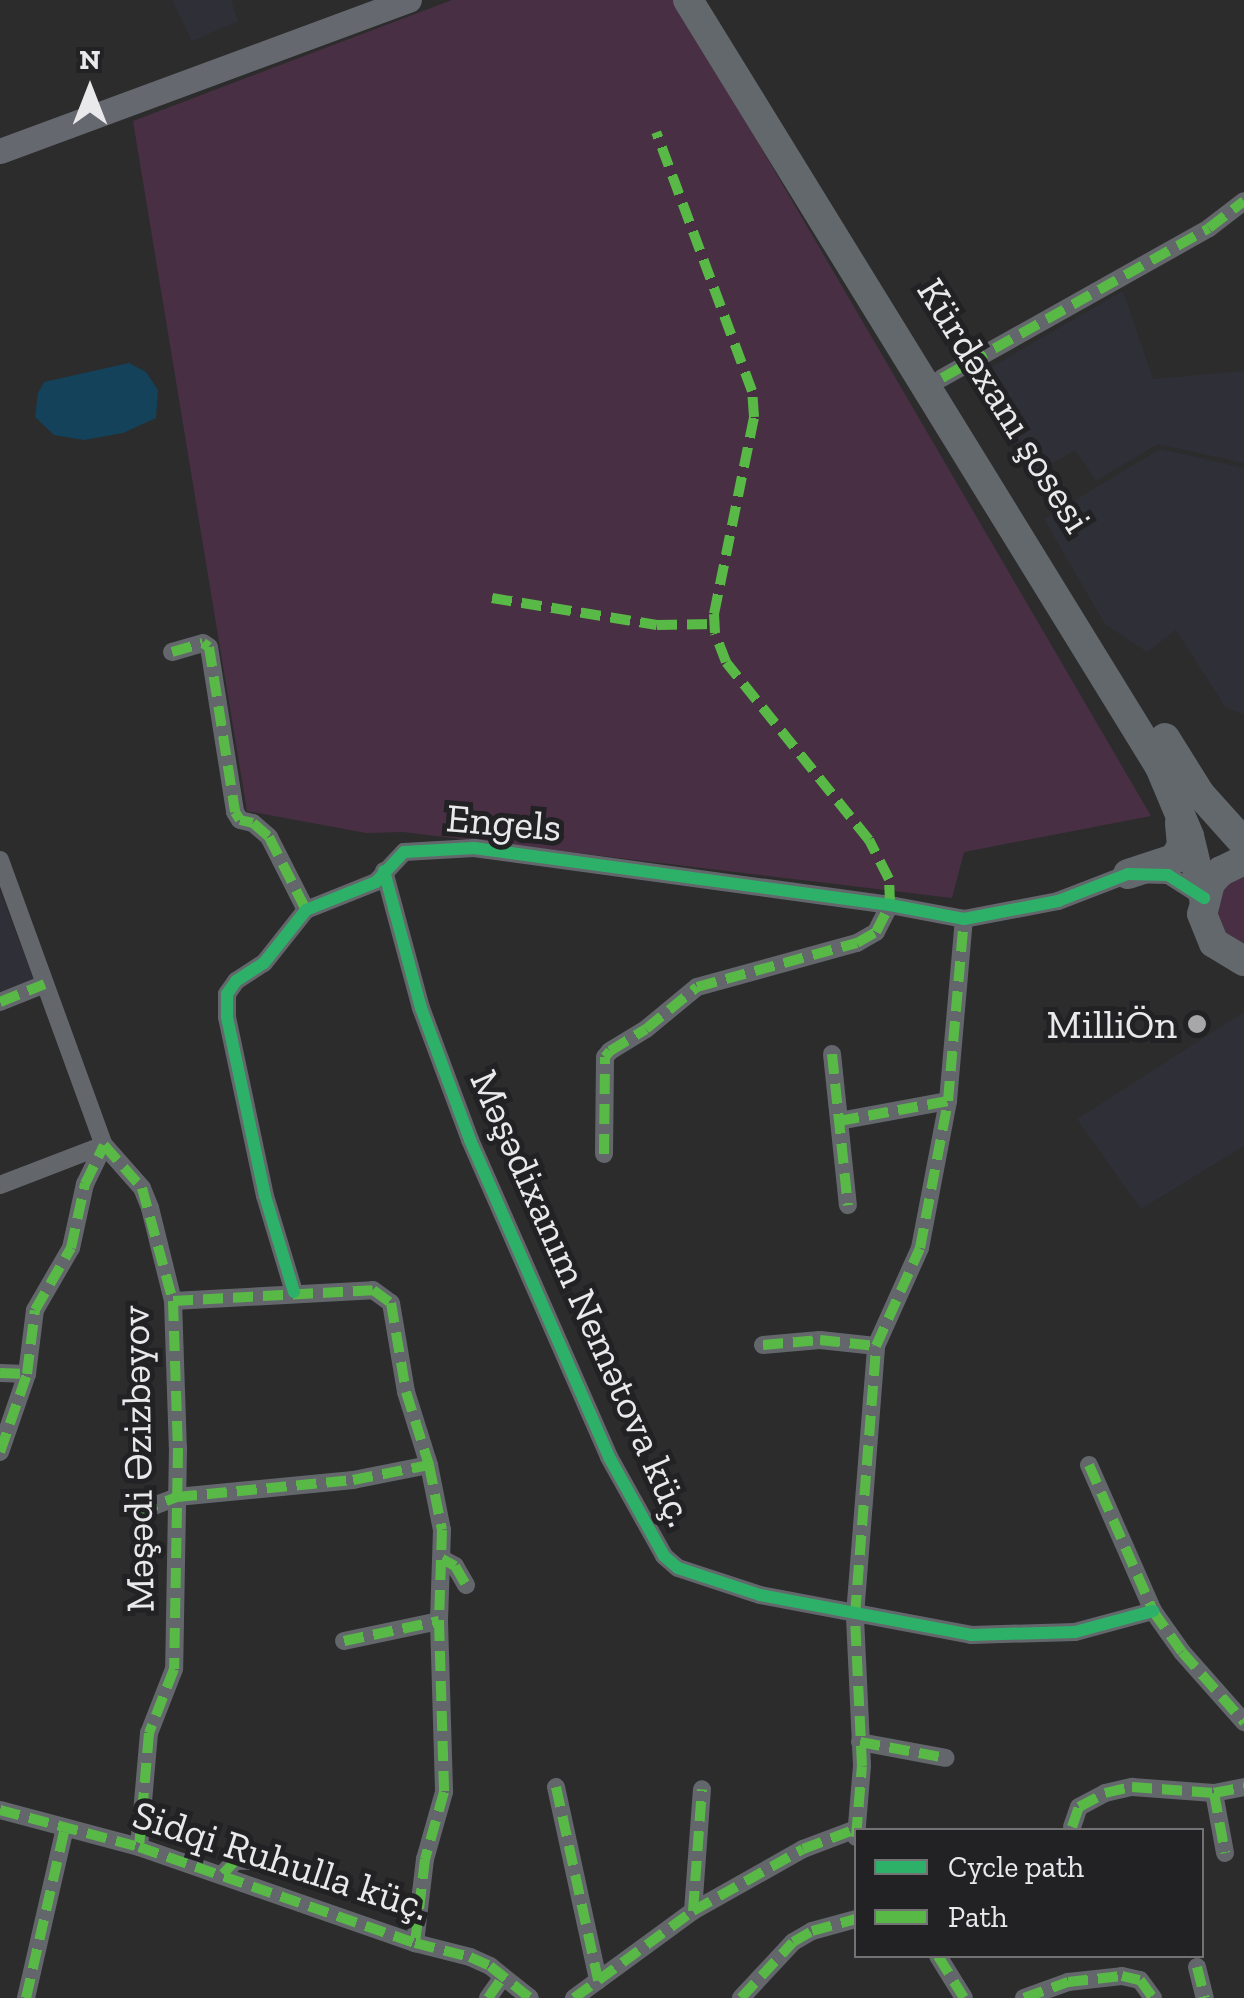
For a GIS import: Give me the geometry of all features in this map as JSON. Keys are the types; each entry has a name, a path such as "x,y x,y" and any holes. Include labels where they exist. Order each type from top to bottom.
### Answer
{"main road":[{"path":"688,0 1160,766 1180,810 1204,898 1206,930 1238,962"},
{"name":"Kürdəxanı şosesi","path":"710,0 1200,794 1244,843"},
{"path":"1128,874 1179,854 1180,810"},
{"path":"1204,898 1221,870 1244,860"}],"street":[{"path":"0,151 409,0"},
{"path":"942,378 1210,228 1244,200"},
{"path":"172,652 203,643 209,646 235,812 240,820 253,824 268,837 306,910"},
{"name":"Engels","path":"294,1292 265,1196 225,1003 236,981 264,963 306,910 376,882 404,852 420,848 474,848 890,904 964,919 1058,901 1128,874"},
{"name":"Məşədi Əzizbəyov","path":"0,860 104,1145 142,1188 173,1301 178,1498 174,1669 150,1733 139,1848"},
{"name":"Məşədixanım Nemətova küç.","path":"384,870 422,1008 470,1140 609,1457 664,1556 678,1568 744,1590 971,1635 1035,1637 1101,1627 1154,1611"},
{"path":"1128,874 1168,875 1204,898"},
{"path":"604,1154 605,1057 610,1051 646,1029 697,987 856,943 876,932 890,904"},
{"path":"857,1828 862,1790 854,1614 876,1346 914,1270 948,1102 964,919"},
{"path":"0,1002 46,984"},
{"path":"832,1054 848,1205"},
{"path":"839,1121 948,1102"},
{"path":"0,1186 104,1145"},
{"path":"0,1452 27,1374 35,1310 71,1248 85,1184 104,1145"},
{"path":"173,1301 294,1292 385,1294 392,1302 414,1426 439,1503 442,1559 439,1621 444,1792 424,1859 415,1943"},
{"path":"763,1345 820,1340 876,1346"},
{"path":"0,1372 27,1374"},
{"path":"138,1512 178,1498 353,1480 429,1465"},
{"path":"1088,1465 1154,1611 1182,1652 1244,1722"},
{"path":"442,1559 455,1566 466,1585"},
{"path":"344,1641 439,1621"},
{"path":"860,1742 946,1758"},
{"path":"1072,1828 1080,1807 1106,1792 1132,1787 1214,1793 1244,1786"},
{"path":"556,1787 598,1980"},
{"path":"693,1911 702,1789"},
{"path":"1214,1793 1225,1853"},
{"name":"Sidqi Ruhulla küç.","path":"0,1810 223,1874 415,1943 470,1956 530,1998"},
{"path":"26,1998 65,1828"},
{"path":"574,1998 693,1911 803,1849 854,1834"},
{"path":"223,1874 235,1861 280,1860"},
{"path":"741,1998 794,1942 812,1931 854,1920"},
{"path":"939,1958 964,1998"},
{"path":"1197,1966 1205,1998"},
{"path":"1024,1998 1068,1982 1122,1976 1140,1980 1153,1998"},
{"path":"488,1998 502,1978"}],"shaded area":[{"path":"172,0 231,0 238,21 192,41"},
{"path":"452,0 675,0 1151,816 964,852 952,898 403,832 366,833 247,811 133,121"},
{"path":"1123,291 1153,379 1244,371 1244,463 1158,444 1096,481 1075,450 1036,473 976,376"},
{"path":"1160,449 1244,468 1244,714 1226,708 1176,630 1147,652 1105,624 1044,519"},
{"path":"1244,872 1244,947 1221,931 1215,913 1218,894 1229,879"},
{"path":"0,891 34,979 0,992"},
{"path":"1244,1012 1244,1146 1141,1209 1077,1119"}],"water":[{"path":"129,363 146,372 158,390 156,418 123,433 84,440 54,435 35,417 38,393 44,382"}],"marked path":[{"path":"604,1154 605,1057 610,1051 646,1029 697,987 857,943 876,932 890,905 889,879 869,840 726,662 715,633 714,614 754,417 752,391 656,132"},
{"path":"942,378 1209,228 1244,201"},
{"path":"492,598 657,625 714,624"},
{"path":"172,652 203,643 209,647 235,812 240,820 253,823 269,837 306,910"},
{"path":"857,1828 862,1766 855,1615 876,1346 920,1248 948,1101 964,919"},
{"path":"0,1002 45,984"},
{"path":"832,1054 848,1205"},
{"path":"839,1121 948,1101"},
{"path":"0,1452 27,1374 35,1310 71,1248 85,1184 104,1145 142,1188 173,1301 178,1448 174,1669 149,1733 139,1847"},
{"path":"173,1301 373,1290 391,1303 406,1392 429,1465 442,1530 439,1621 444,1792 425,1859 415,1943"},
{"path":"763,1345 820,1340 876,1346"},
{"path":"0,1373 27,1374"},
{"path":"138,1512 177,1497 353,1480 429,1465"},
{"path":"1089,1465 1153,1611 1182,1652 1244,1722"},
{"path":"442,1559 455,1566 466,1585"},
{"path":"344,1641 439,1621"},
{"path":"860,1742 946,1758"},
{"path":"556,1787 598,1980"},
{"path":"1072,1827 1079,1807 1105,1793 1132,1787 1214,1793 1244,1787"},
{"path":"693,1911 702,1789"},
{"path":"1214,1793 1225,1853"},
{"path":"0,1810 139,1847 415,1943 470,1957 490,1966 530,1998"},
{"path":"26,1998 65,1828"},
{"path":"574,1998 693,1911 803,1849 854,1830"},
{"path":"223,1874 235,1861 280,1860"},
{"path":"741,1998 793,1942 812,1931 854,1920"},
{"path":"939,1958 964,1998"},
{"path":"1197,1967 1205,1998"},
{"path":"1024,1998 1068,1982 1122,1976 1140,1980 1153,1998"},
{"path":"488,1998 502,1978"}],"cycle path":[{"path":"294,1292 265,1196 227,1017 227,994 236,981 264,963 306,910 376,882 404,852 474,848 890,905 964,919 1058,901 1128,874 1168,875 1204,898"},
{"path":"384,871 421,1008 470,1140 609,1457 664,1556 678,1568 760,1595 971,1635 1075,1632 1153,1611"}],"place":[{"name":"MilliÖn","path":"1197,1024"}]}
